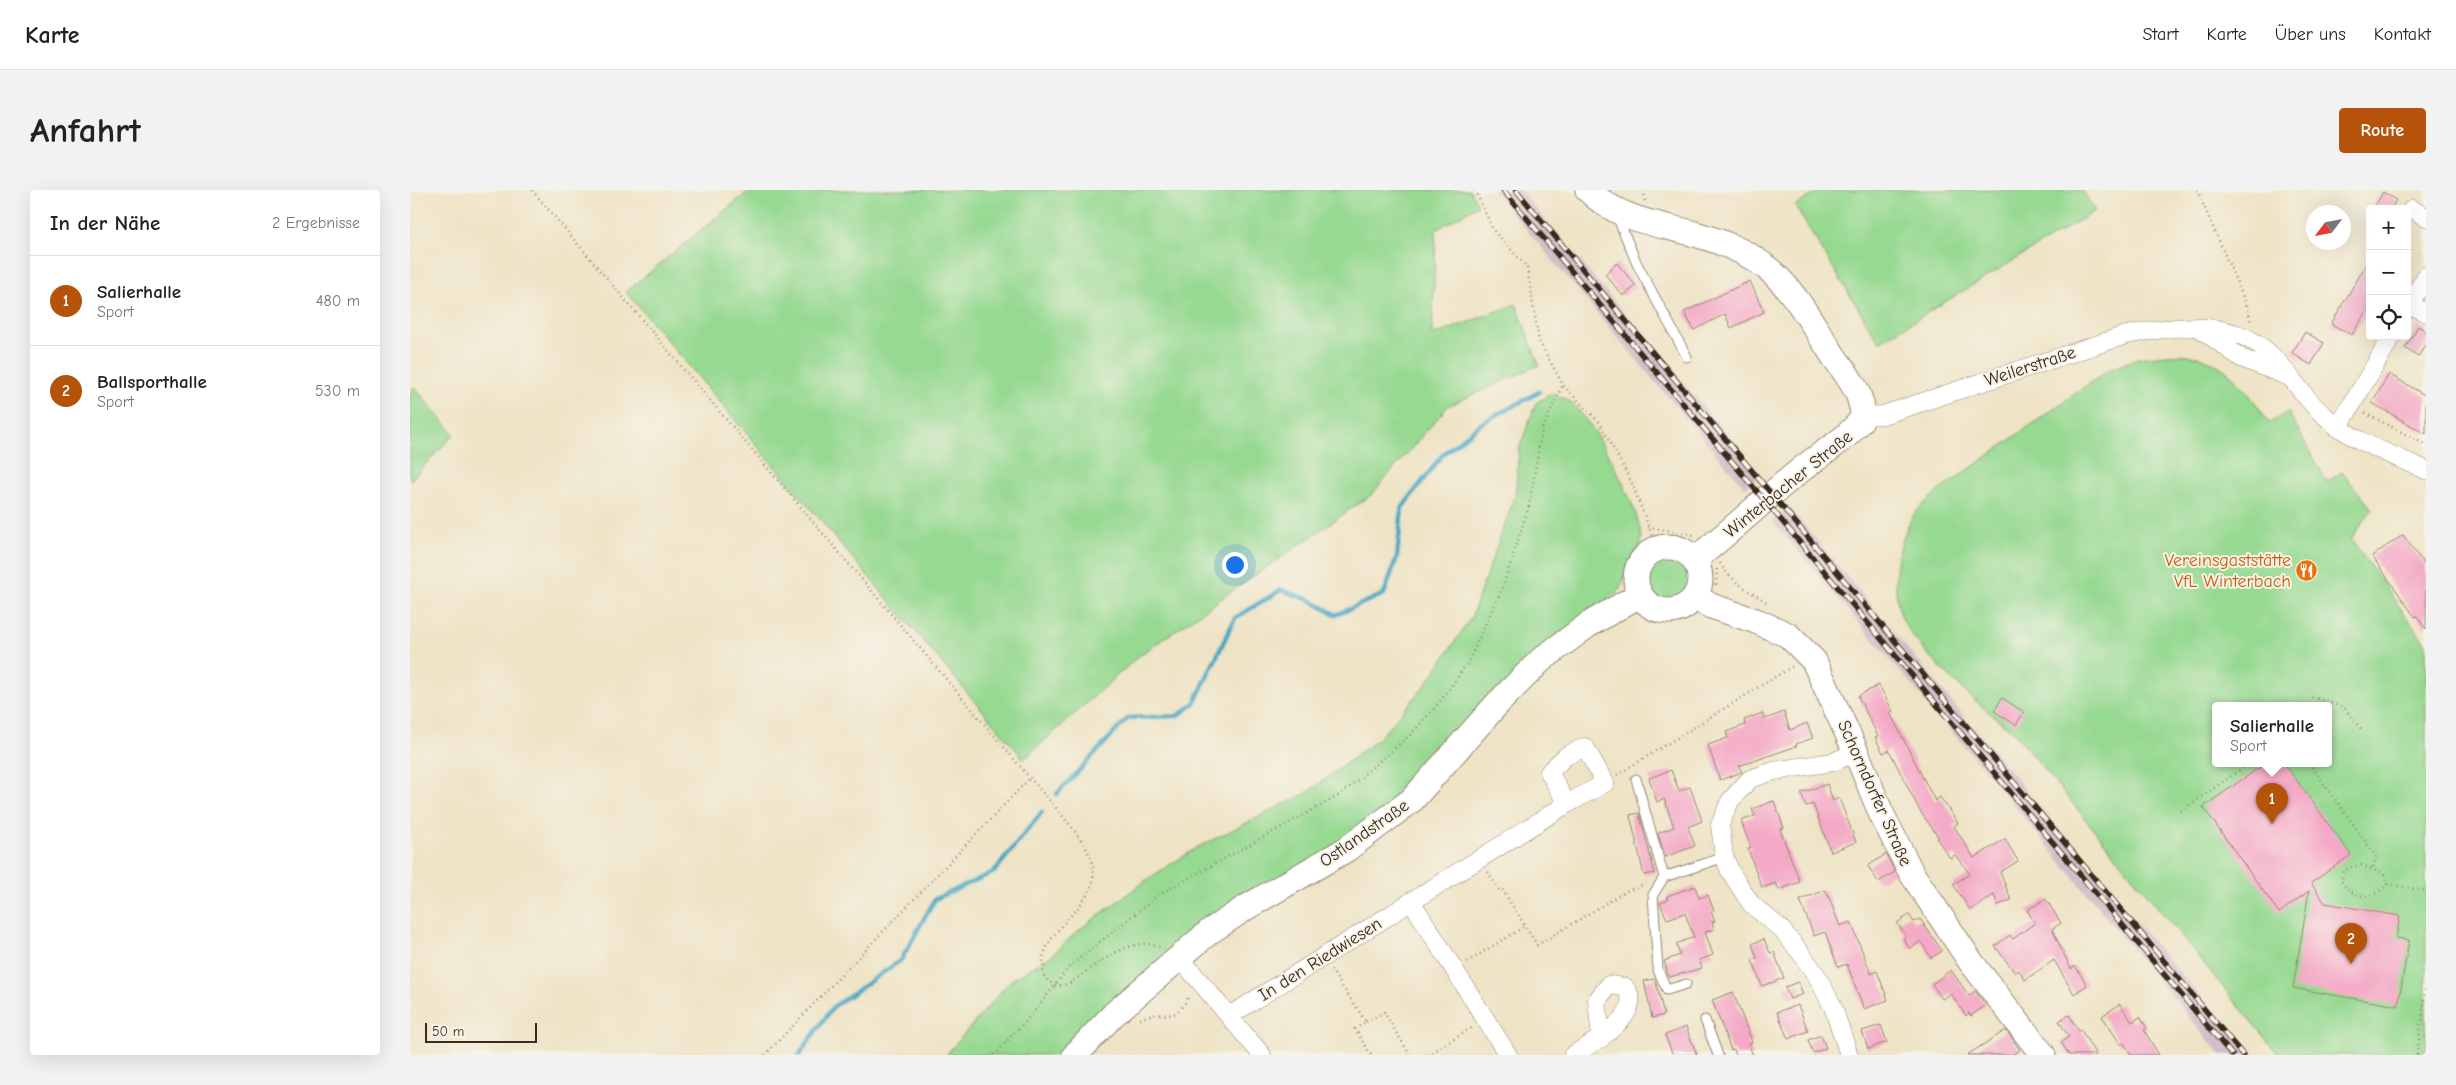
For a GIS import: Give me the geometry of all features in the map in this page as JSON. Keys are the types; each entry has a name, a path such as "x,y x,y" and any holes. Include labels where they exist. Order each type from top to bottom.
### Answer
{"street":[{"name":"Winterbacher Straße","path":"1588,190 1598,201 1615,211 1640,221 1722,242 1745,252 1770,269 1790,290 1856,391 1864,416 1855,430 1783,484 1702,554"},
{"path":"2411,302 2426,276"},
{"path":"2411,307 2426,313"},
{"name":"Weilerstraße","path":"2198,327 2241,358 2289,377"},
{"name":"Weilerstraße","path":"1864,416 1883,415 2126,335 2160,328 2217,327 2248,339 2276,359 2289,377 2324,416 2338,428 2426,470"},
{"path":"2338,428 2390,340"},
{"path":"1652,538 1667,546 1702,554 1703,602 1667,612 1651,607 1639,595 1636,573 1652,538"},
{"name":"Ostlandstraße","path":"1075,1055 1114,1014 1209,932 1247,907 1347,849 1412,800 1497,704 1541,660 1588,625 1639,595"},
{"name":"Schorndorfer Straße","path":"1703,602 1788,634 1814,661 1856,752 1881,813 1912,874 1971,962 2043,1055"},
{"path":"1567,804 1549,772 1566,756 1585,747 1605,783"},
{"path":"1849,1055 1834,1007 1817,976 1781,929 1750,904 1730,871 1725,857 1720,825 1730,801 1750,778 1774,771 1833,762 1856,752"},
{"name":"In den Riedwiesen","path":"1229,1016 1567,804 1605,783"},
{"path":"1411,901 1508,1055"},
{"path":"1179,957 1262,1055"},
{"path":"1573,1055 1601,1039"}],"lane":[{"path":"1615,211 1637,264 1687,356"},
{"path":"1636,779 1664,877"},
{"path":"1686,984 1667,990 1658,970 1653,894 1664,877 1725,857"},
{"path":"1705,1020 1718,1055"}],"path":[{"path":"532,190 1030,778 1090,855 1093,883 1084,901 1055,936 1044,953 1044,977 1054,986 1060,987 1070,983 1122,949 1153,944 1179,957"},
{"path":"1475,190 1494,230 1527,267 1539,341 1563,385 1599,422 1631,481 1652,538 1703,536 1702,554"},
{"path":"2197,190 2248,306 2252,319 2248,339"},
{"path":"994,1055 1032,1014 1070,966 1160,894 1340,794 1410,735 1439,703 1467,664 1502,589 1529,506 1542,429 1563,385"},
{"path":"2364,412 2426,445"},
{"path":"1703,602 1715,594 1718,559 1727,576 1776,609"},
{"path":"1605,783 1809,656"},
{"path":"2312,696 2329,702"},
{"path":"2332,703 2344,707 2362,730"},
{"path":"2181,811 2244,767"},
{"path":"2312,767 2376,856 2373,868"},
{"path":"764,1055 1030,778"},
{"path":"1480,858 1499,890 1502,889 1537,945 1626,891 1664,877"},
{"path":"2362,865 2382,873 2388,884 2380,893 2368,897 2352,892 2341,881 2343,872 2351,867 2362,865"},
{"path":"2388,884 2426,891"},
{"path":"1455,970 1525,926"},
{"path":"1323,958 1366,1022"},
{"path":"1136,1021 1152,1013 1171,1016 1181,1011 1199,980"},
{"path":"2417,1055 2426,984"},
{"path":"1371,1055 1355,1029 1384,1012 1410,1055"},
{"path":"1428,1055 1486,1019"}],"shaded area":[{"path":"1493,190 1520,190 1761,475 1745,488"},
{"path":"1789,507 2145,933 2251,1055 2221,1055 2193,1022 1994,781 1772,521"}],"green space":[{"path":"750,190 1470,190 1478,205 1436,230 1432,336 1516,304 1539,365 1448,406 1371,495 1140,655 1024,759 626,292"},
{"path":"1821,190 2082,190 2095,211 1879,342 1795,206"},
{"path":"2167,355 2194,356 2218,365 2229,373 2246,391 2269,423 2288,412 2327,482 2342,472 2372,509 2351,539 2426,644 2426,1055 2279,1055 2014,732 1968,694 1934,661 1908,629 1901,615 1896,591 1899,551 1907,527 1918,509 1937,492 2107,371 2138,358"},
{"path":"414,387 454,434 410,481 410,393"},
{"path":"1551,394 1569,401 1590,426 1614,466 1633,507 1641,539 1637,552 1627,566 1618,591 1379,815 1119,996 1060,1055 946,1055 1011,980 1051,956 1079,930 1148,879 1198,847 1307,793 1379,738 1424,687 1471,618 1515,496 1519,449 1536,403"},
{"path":"1672,556 1684,562 1689,570 1689,588 1684,596 1676,601 1662,602 1650,596 1645,588 1644,574 1650,562 1658,557"}],"building":[{"path":"2383,192 2396,200 2393,205 2375,205"},
{"path":"1617,263 1636,286 1623,296 1605,274"},
{"path":"2366,265 2366,312 2352,335 2331,324"},
{"path":"1750,281 1764,312 1731,328 1725,314 1694,330 1684,312"},
{"path":"2418,326 2426,331 2426,343 2418,357 2405,348"},
{"path":"2305,332 2324,343 2311,365 2292,353"},
{"path":"2389,374 2426,396 2426,434 2372,403"},
{"path":"2403,535 2426,567 2426,629 2417,616 2415,617 2372,556"},
{"path":"1879,685 1893,712 1890,713 1935,801 1940,797 1958,823 1954,826 1974,858 2005,839 2018,861 2000,872 2011,900 1998,905 1994,895 1970,910 1953,884 1970,874 1955,855 1950,858 1937,839 1939,838 1920,811 1889,750 1883,753 1875,737 1878,736 1858,696"},
{"path":"2002,698 2024,712 2016,725 1994,711"},
{"path":"1784,712 1790,730 1807,723 1813,738 1796,744 1797,746 1739,766 1742,772 1720,780 1708,745 1728,738 1726,732 1745,725 1744,720 1762,713 1765,719"},
{"path":"2260,767 2287,767 2351,855 2311,883 2325,903 2400,916 2396,938 2409,940 2398,1006 2293,988 2309,891 2279,913 2203,807"},
{"path":"1671,770 1679,791 1690,787 1702,821 1688,827 1695,846 1665,857 1658,833 1674,827 1664,799 1657,802 1649,778"},
{"path":"1827,784 1833,801 1839,798 1856,842 1831,852 1813,804 1806,806 1801,793"},
{"path":"1774,801 1784,828 1780,829 1800,882 1779,890 1776,883 1762,888 1748,849 1751,848 1741,821 1755,816 1752,809"},
{"path":"1639,813 1655,873 1644,875 1630,815"},
{"path":"1886,854 1895,872 1878,882 1868,866"},
{"path":"1695,886 1699,898 1708,895 1714,911 1711,912 1715,921 1712,922 1714,929 1705,932 1713,955 1699,960 1702,968 1669,977 1664,961 1680,955 1676,944 1694,937 1685,913 1667,919 1660,903 1668,900 1667,896"},
{"path":"1826,890 1840,926 1851,922 1871,974 1877,971 1888,1000 1864,1009 1847,964 1838,967 1825,932 1814,936 1800,900"},
{"path":"2046,899 2061,923 2052,929 2071,969 2075,966 2087,985 2074,994 2054,960 2025,980 2019,970 2015,973 1995,946 2010,935 2013,939 2035,923 2027,910"},
{"path":"1909,915 1914,922 1920,919 1942,951 1931,958 1921,941 1910,949 1903,938 1906,936 1897,923"},
{"path":"1764,939 1770,953 1774,952 1784,978 1762,986 1752,960 1757,958 1752,944"},
{"path":"1951,970 1969,996 1975,991 1986,1005 1971,1016 1969,1013 1966,1016 1951,994 1942,999 1932,984"},
{"path":"1655,979 1664,1015 1652,1018 1644,981"},
{"path":"1798,982 1803,994 1790,999 1785,987"},
{"path":"1733,992 1752,1042 1748,1043 1753,1055 1736,1055 1734,1049 1731,1050 1712,1000"},
{"path":"2120,1004 2132,1022 2140,1017 2147,1028 2144,1030 2159,1055 2131,1055 2124,1043 2121,1045 2102,1016"},
{"path":"1798,1005 1808,1031 1788,1039 1777,1012"},
{"path":"2069,1015 2079,1031 2081,1030 2096,1055 2069,1055 2061,1042 2069,1037 2059,1021"},
{"path":"1881,1025 1887,1042 1868,1049 1862,1031"},
{"path":"1686,1027 1697,1055 1673,1055 1665,1035"},
{"path":"2006,1030 2020,1050 2012,1055 1967,1055"},
{"path":"1821,1035 1826,1048 1813,1053 1808,1040"}],"waterway":[{"path":"1057,794 1128,718 1177,716 1194,704 1235,618 1281,590 1310,600 1336,615 1384,594 1397,557 1402,508 1443,454 1482,423 1539,392"},
{"path":"799,1055 833,1007 901,960 935,899 994,872 1042,812"}],"railway":[{"path":"1503,190 2232,1055"},
{"path":"1516,190 2243,1055"}],"place":[{"name":"Vereinsgaststätte VfL Winterbach","path":"2307,570"},
{"name":"Salierhalle","path":"2272,824"},
{"name":"Ballsporthalle","path":"2351,964"}]}
